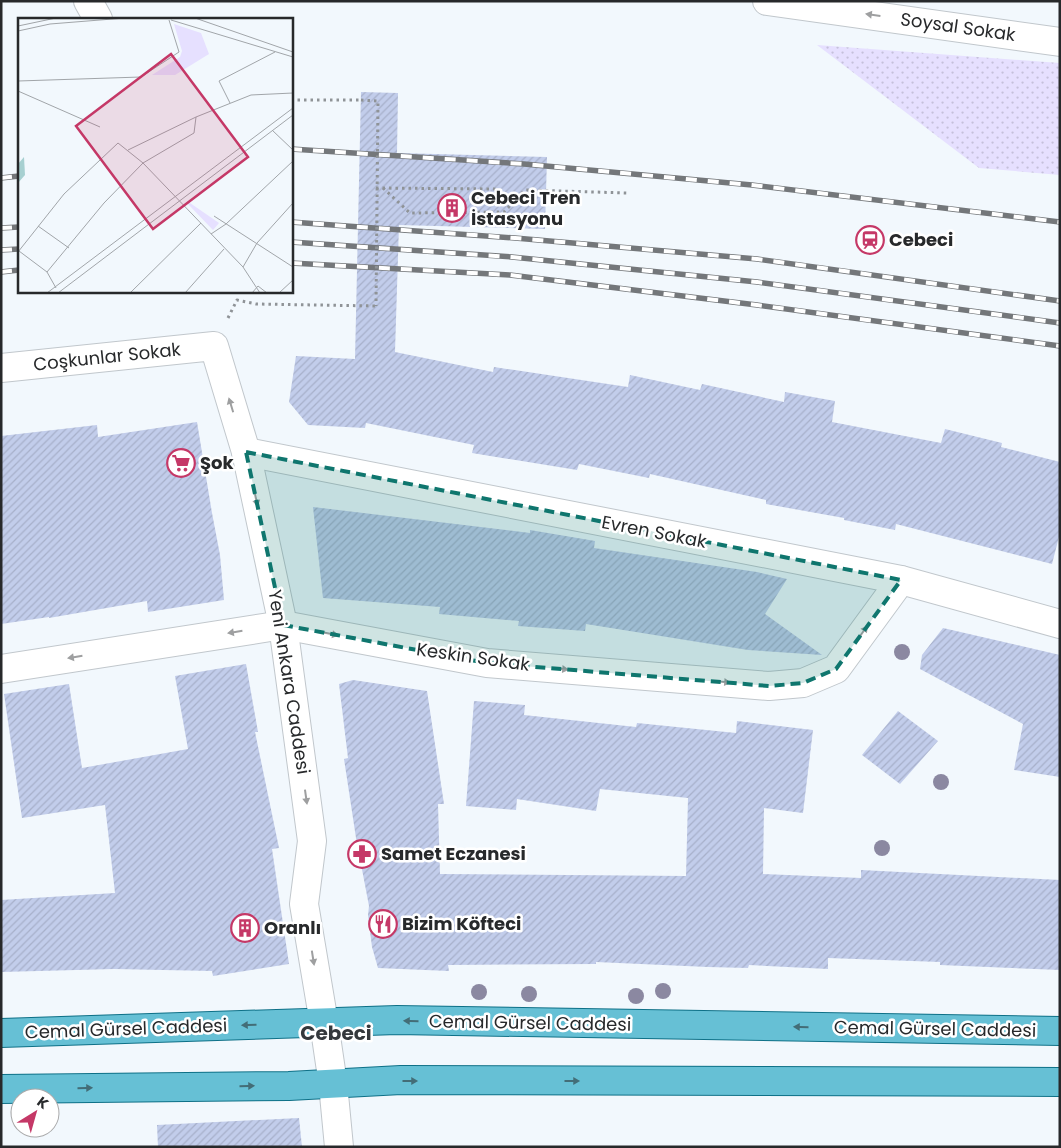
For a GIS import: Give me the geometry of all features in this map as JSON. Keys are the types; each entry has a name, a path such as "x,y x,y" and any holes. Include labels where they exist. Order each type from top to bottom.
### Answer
{"main road":[{"name":"Cemal Gürsel Caddesi","path":"1,1033 397,1020 1060,1031"},
{"path":"1,1090 333,1084 401,1080 1060,1082"}],"street":[{"path":"88,1 97,18"},
{"name":"Soysal Sokak","path":"767,1 1060,42"},
{"name":"Coşkunlar Sokak","path":"1,368 214,346"},
{"name":"Yeni Ankara Caddesi","path":"214,346 246,452 283,625 312,841 304,904 333,1084 339,1147"},
{"name":"Evren Sokak","path":"246,452 901,580 1060,624"},
{"name":"Keskin Sokak","path":"1,669 283,625 487,662 768,686 803,683 836,669 901,580"}],"path":[{"path":"214,346 237,300 256,304 376,306 378,101 292,100"},
{"path":"376,188 497,189"},
{"path":"383,188 410,213 504,212 525,190 628,194"}],"highlighted area":[{"path":"246,452 901,580 836,669 803,683 769,686 487,663 283,625"}],"shaded area":[{"path":"817,45 1060,63 1060,175 979,168"}],"building":[{"path":"361,92 398,93 397,153 547,157 545,229 399,225 395,352 493,372 494,367 628,387 630,375 700,390 702,384 784,402 785,392 835,401 832,422 941,443 945,429 1002,443 1001,447 1060,462 1060,533 1052,564 896,524 895,530 844,520 844,518 766,504 766,500 650,474 649,478 579,464 577,470 472,453 474,445 366,423 365,428 308,425 289,402 296,356 355,359"},
{"path":"197,422 220,555 224,600 148,612 147,601 49,618 1,624 1,436 97,425 98,437"},
{"path":"313,507 530,533 530,530 595,541 594,548 757,572 787,579 765,614 822,655 748,650 586,624 585,631 518,626 519,621 439,614 440,607 323,598"},
{"path":"943,628 1060,655 1060,777 1014,770 1023,724 920,669 922,655"},
{"path":"246,664 258,732 255,732 279,848 272,849 289,964 213,976 212,971 114,969 1,972 1,900 115,893 105,805 22,818 4,694 69,684 82,768 188,749 175,676"},
{"path":"353,680 427,691 444,804 438,804 440,874 686,876 688,798 600,789 596,811 517,799 516,810 466,806 474,701 525,705 524,715 636,727 637,723 736,733 737,721 813,730 803,813 764,808 763,874 861,878 861,870 1060,880 1060,970 940,965 940,962 828,958 828,969 749,965 748,968 708,967 596,962 596,964 448,965 449,971 378,968 372,947 368,915 369,906 344,759 348,758 339,684"},
{"path":"898,711 938,741 900,784 862,755"},
{"path":"299,1118 302,1147 158,1147 157,1125"}],"railway":[{"path":"292,149 524,164 752,185 1060,222"},
{"path":"1,178 18,176"},
{"path":"292,222 515,238 757,259 1060,301"},
{"path":"1,228 18,227"},
{"path":"292,242 512,257 757,282 1060,323"},
{"path":"1,250 18,249"},
{"path":"292,263 510,275 757,305 1060,346"},
{"path":"1,272 18,270"}],"place":[{"name":"Cebeci Tren İstasyonu","path":"452,208"},
{"name":"Cebeci","path":"870,240"},
{"name":"Şok","path":"181,463"},
{"name":"Samet Eczanesi","path":"362,854"},
{"name":"Bizim Köfteci","path":"383,924"},
{"name":"Oranlı","path":"245,928"}],"district":[{"name":"Cebeci","path":"336,1033"}]}
